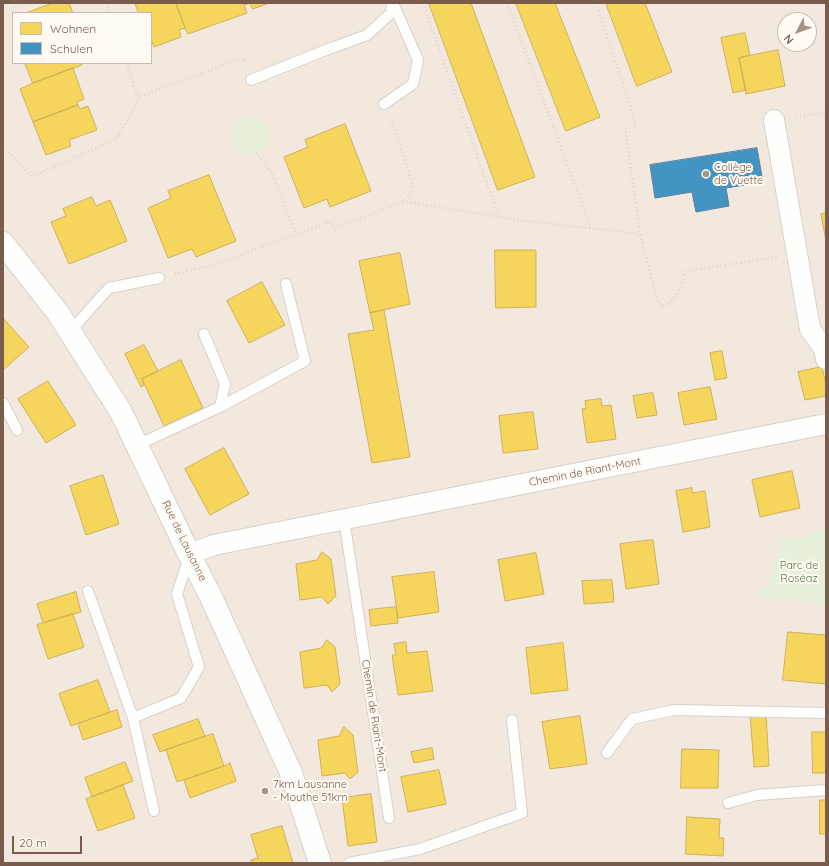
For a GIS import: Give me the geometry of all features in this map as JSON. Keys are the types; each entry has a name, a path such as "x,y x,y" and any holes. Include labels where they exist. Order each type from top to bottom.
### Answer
{"street":[{"path":"774,120 810,329 824,349 826,359"},
{"name":"Rue de Lausanne","path":"3,243 58,313 121,412 214,604 291,773 320,863"},
{"name":"Chemin de Riant-Mont","path":"189,554 214,545 826,424"}],"lane":[{"path":"251,80 367,35 391,13 393,3"},
{"path":"384,104 413,84 418,60 393,3"},
{"path":"70,332 109,288 159,278"},
{"path":"137,445 220,407 305,362 286,284"},
{"path":"204,334 225,384 220,407"},
{"path":"3,403 17,430"},
{"name":"Chemin de Riant-Mont","path":"344,519 389,818"},
{"path":"133,718 181,698 199,667 177,594 189,554"},
{"path":"88,591 133,718 154,811"},
{"path":"607,753 632,719 674,710 826,713"},
{"path":"349,863 420,849 522,813 512,720"},
{"path":"728,803 757,795 826,790"}],"path":[{"path":"3,12 24,3"},
{"path":"423,3 499,217"},
{"path":"507,3 591,228"},
{"path":"596,3 630,104 636,127 625,130 640,234 658,303 665,307 675,297 681,286 686,271 797,254"},
{"path":"3,146 31,177 116,139 141,96 243,58 251,80"},
{"path":"126,64 139,101"},
{"path":"159,278 214,265 330,222 334,229 401,203 411,195 412,184 397,135 384,104"},
{"path":"774,120 826,112"},
{"path":"256,153 272,173 296,235"},
{"path":"403,201 518,220 640,234"}],"shaded area":[{"path":"3,3 826,3 826,863 3,863"}],"green space":[{"path":"254,118 263,123 267,129 267,143 263,149 254,154 246,154 237,149 233,143 232,132 237,123 243,119"},
{"name":"Parc de Roséaz","path":"826,529 826,605 817,605 817,601 811,602 756,596 757,590 768,588 772,567 783,538 808,538 810,532"}],"building: Wohnen":[{"path":"53,3 69,3 73,12 29,12"},
{"path":"135,3 176,3 185,28 179,30 181,37 154,47 152,42 152,12 139,12"},
{"path":"176,3 251,3 244,5 247,13 188,34"},
{"path":"250,3 269,3 253,9"},
{"path":"429,3 471,3 535,177 498,190"},
{"path":"516,3 555,3 600,117 566,131"},
{"path":"606,3 645,3 672,72 637,86"},
{"path":"745,33 750,55 739,58 746,90 733,93 721,38"},
{"path":"777,50 785,86 746,94 739,58"},
{"path":"25,64 82,65 33,83"},
{"path":"73,68 84,99 77,102 78,105 33,122 20,89"},
{"path":"78,105 80,109 88,106 97,130 69,140 71,146 46,155 33,122"},
{"path":"345,124 371,191 330,207 327,199 304,208 284,157 308,147 305,140"},
{"path":"209,175 236,241 196,257 192,249 168,258 148,208 171,198 168,191"},
{"path":"92,197 96,206 110,200 127,241 69,264 51,222 66,216 63,209"},
{"path":"826,213 826,241 821,214"},
{"path":"495,250 536,250 536,307 496,308"},
{"path":"400,253 410,304 370,313 359,261"},
{"path":"262,282 285,325 249,343 227,301"},
{"path":"384,310 410,457 372,463 348,334 374,330 370,313"},
{"path":"3,318 29,347 3,370"},
{"path":"144,345 158,371 142,379 144,385 141,387 125,354"},
{"path":"722,351 727,378 715,380 710,353"},
{"path":"181,360 203,408 164,426 142,379"},
{"path":"822,367 826,385 826,396 805,400 798,372"},
{"path":"48,381 76,425 46,443 18,399"},
{"path":"710,387 717,419 684,425 678,393"},
{"path":"653,393 657,415 637,418 633,396"},
{"path":"601,399 602,406 611,405 616,439 587,443 582,409 586,408 585,401"},
{"path":"533,412 538,449 503,453 499,416"},
{"path":"224,448 249,494 210,515 185,469"},
{"path":"792,471 800,508 760,517 752,480"},
{"path":"103,475 119,524 86,535 70,486"},
{"path":"692,488 692,493 705,491 710,527 683,532 676,491"},
{"path":"653,540 659,584 626,589 620,544"},
{"path":"322,552 331,559 336,596 328,604 322,597 300,600 296,564 317,560"},
{"path":"536,553 544,594 505,601 498,560"},
{"path":"434,572 439,612 398,618 392,577"},
{"path":"612,580 614,602 584,604 582,581"},
{"path":"76,592 81,612 43,623 37,604"},
{"path":"396,607 398,623 371,626 369,610"},
{"path":"73,614 84,647 48,659 37,625"},
{"path":"788,632 826,635 826,684 783,680"},
{"path":"327,640 335,647 340,684 332,692 327,685 304,688 300,652 321,648"},
{"path":"406,642 407,653 427,651 433,691 398,695 392,655 396,655 394,644"},
{"path":"563,643 568,690 531,694 526,648"},
{"path":"98,680 110,712 71,726 59,694"},
{"path":"117,710 122,727 83,740 78,724"},
{"path":"766,713 769,766 754,767 750,714"},
{"path":"580,716 587,764 550,769 542,722"},
{"path":"198,719 205,736 160,752 153,735"},
{"path":"344,727 353,735 358,772 350,779 345,773 322,776 318,740 339,736"},
{"path":"812,732 826,732 826,773 813,773"},
{"path":"213,734 224,766 177,782 166,750"},
{"path":"432,748 434,759 414,763 411,752"},
{"path":"682,749 719,750 718,788 681,788"},
{"path":"125,762 133,781 92,797 85,778"},
{"path":"230,763 236,781 190,798 184,780"},
{"path":"439,770 446,804 408,812 401,777"},
{"path":"123,785 135,818 98,831 86,799"},
{"path":"371,794 377,842 348,846 342,798"},
{"path":"820,800 826,800 826,834 820,834"},
{"path":"687,817 720,819 719,838 724,838 723,856 686,854"},
{"path":"282,826 293,863 251,863 251,860 258,858 251,835"}],"building: Schulen":[{"name":"Collège de Vuette","path":"757,148 763,182 726,188 729,206 696,212 692,192 655,198 650,165"}],"place":[{"name":"Collège de Vuette","path":"706,174"},
{"name":"7km Lausanne - Mouthe 51km","path":"265,791"}]}
